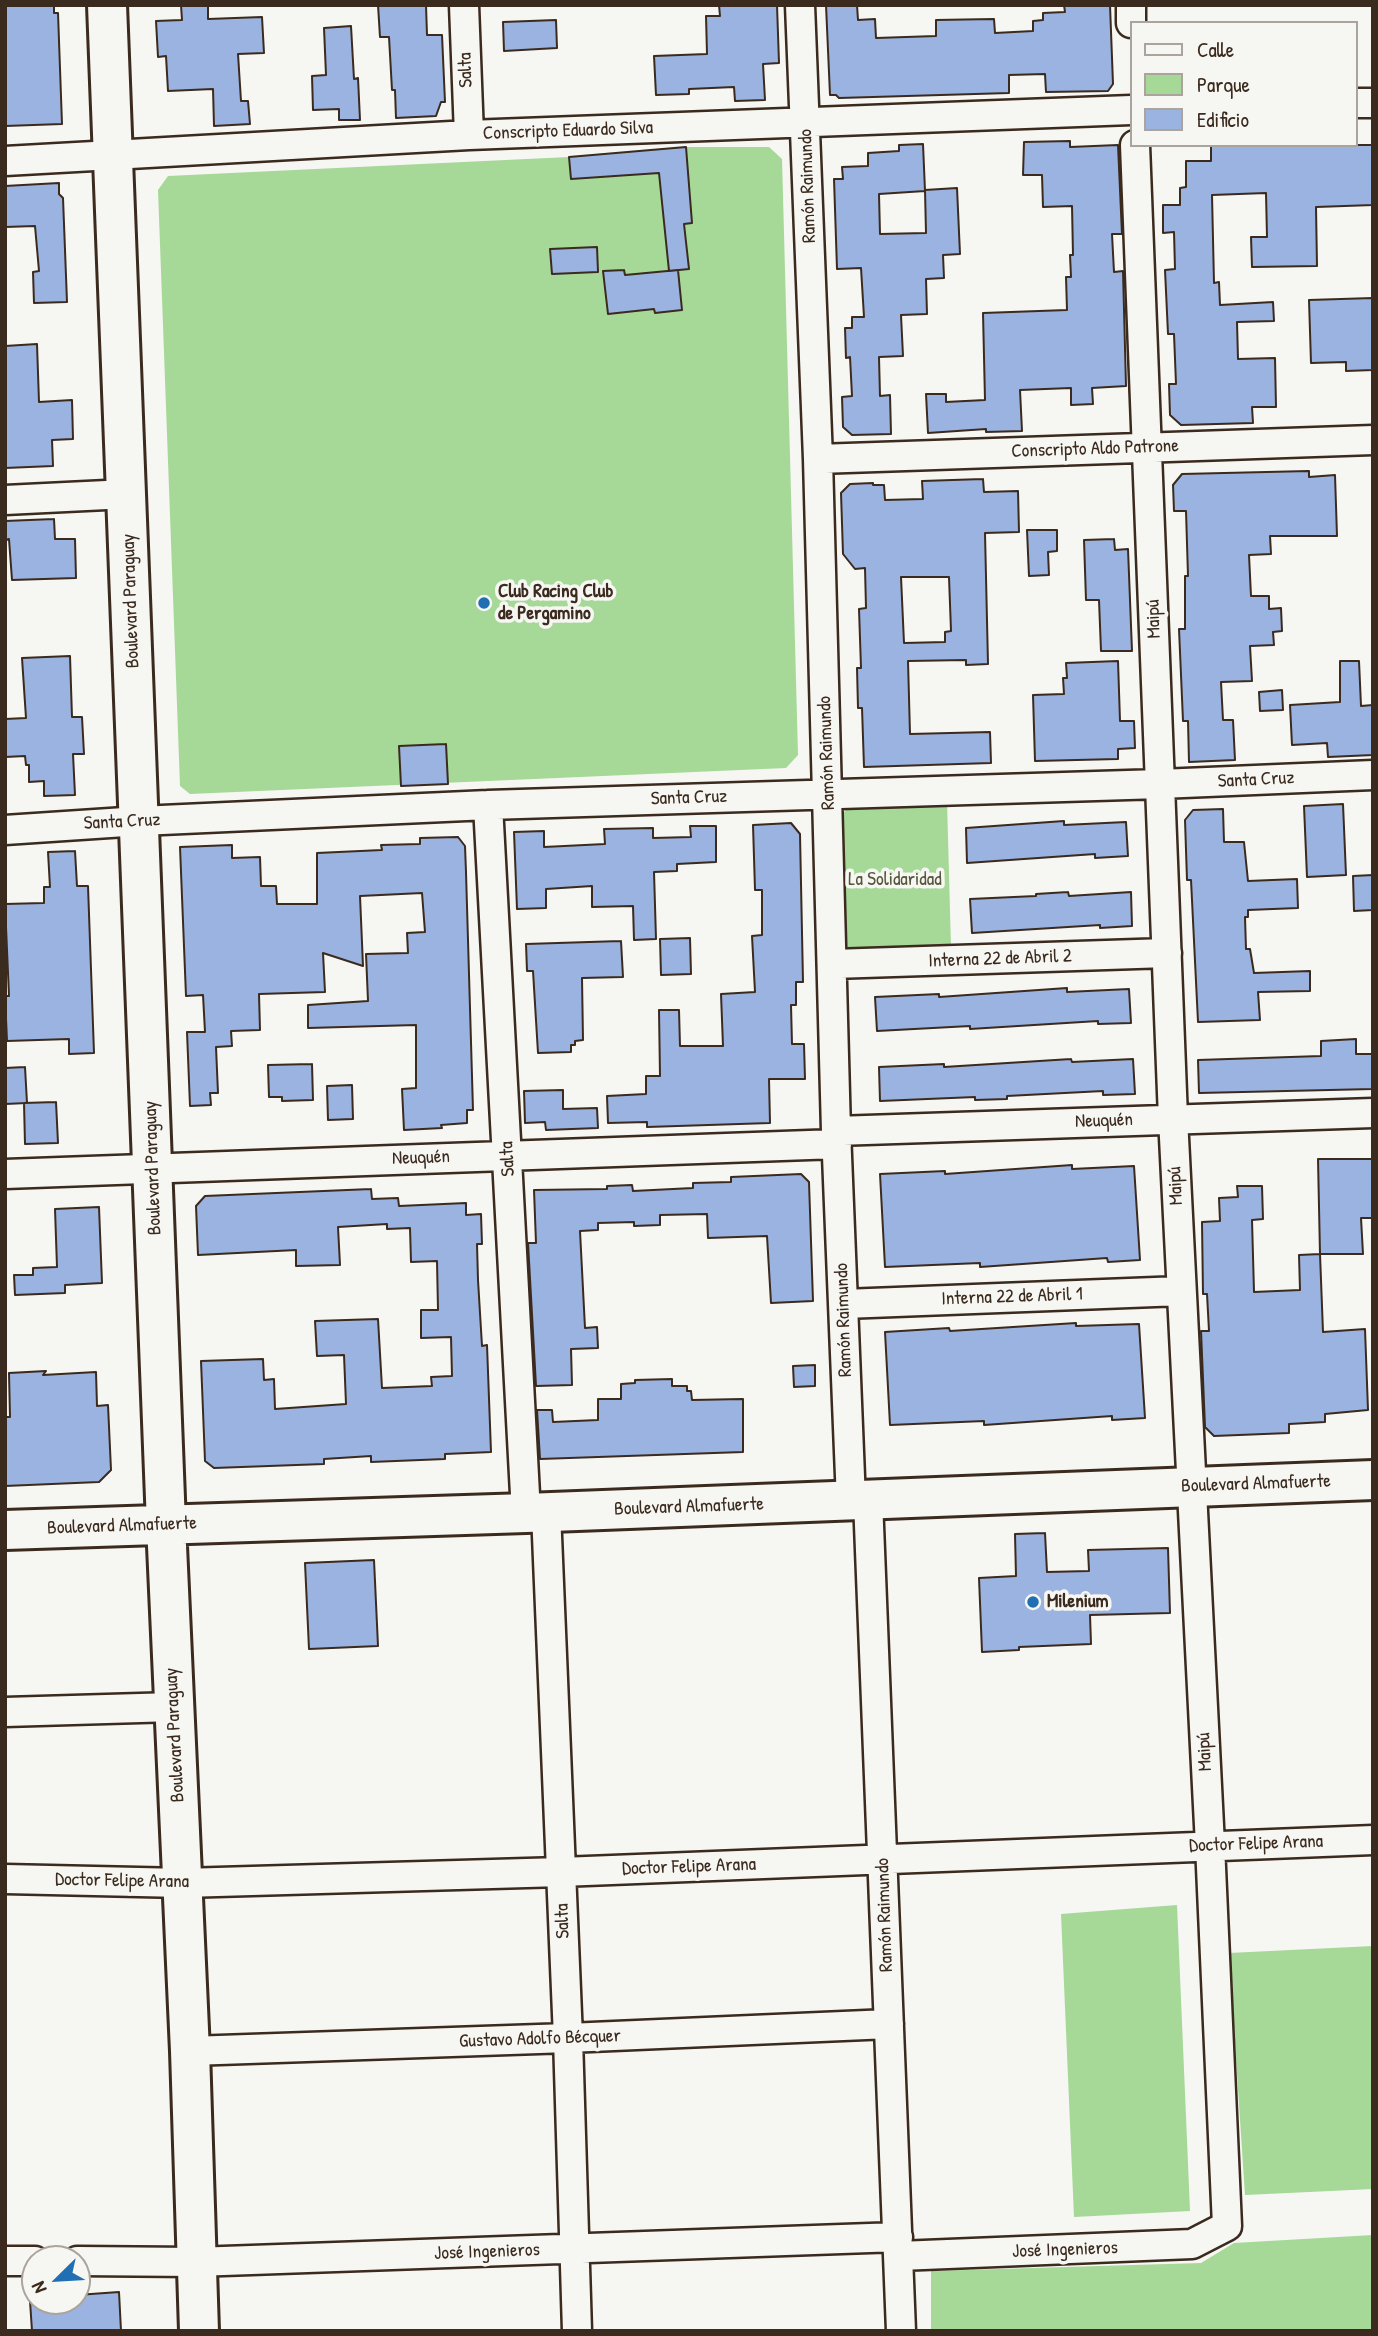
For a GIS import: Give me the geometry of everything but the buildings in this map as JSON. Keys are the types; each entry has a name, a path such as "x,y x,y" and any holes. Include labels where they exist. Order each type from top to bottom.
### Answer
{"main road":[{"name":"Boulevard Paraguay","path":"107,5 199,2331"},
{"name":"Boulevard Almafuerte","path":"5,1530 536,1513 1373,1480"}],"street":[{"name":"Salta","path":"464,5 469,135"},
{"name":"Ramón Raimundo","path":"800,5 818,459 836,1138 844,1304 860,1500 882,1860 901,2331"},
{"name":"Conscripto Eduardo Silva","path":"5,161 469,135 1130,110"},
{"name":"Maipú","path":"1135,147 1173,1118 1227,2226"},
{"name":"Conscripto Aldo Patrone","path":"818,459 1373,440"},
{"path":"5,500 127,494"},
{"name":"Santa Cruz","path":"5,830 488,805 1373,775"},
{"name":"Salta","path":"488,805 507,1155 561,1872 577,2331"},
{"name":"Interna 22 de Abril 2","path":"833,964 1167,953"},
{"name":"Neuquén","path":"5,1174 507,1155 1173,1118 1373,1113"},
{"name":"Interna 22 de Abril 1","path":"844,1304 1181,1291"},
{"path":"5,1712 174,1707"},
{"name":"Doctor Felipe Arana","path":"5,1879 183,1883 561,1872 1373,1840"},
{"name":"Gustavo Adolfo Bécquer","path":"190,2052 889,2024"},
{"name":"José Ingenieros","path":"91,2261 195,2262 574,2248 1192,2244 1227,2226"}],"green space":[{"name":"Club Racing Club de Pergamino","path":"686,147 769,147 782,159 798,755 786,768 190,794 180,786 158,190 168,176 569,157 571,179 659,173 664,225 692,223"},
{"name":"La Solidaridad","path":"947,801 951,948 860,952 850,949 844,944 840,816 851,805"},
{"path":"1177,1905 1190,2211 1074,2217 1061,1914"},
{"path":"1373,1946 1373,2189 1245,2195 1229,1953"},
{"path":"1373,2235 1373,2331 931,2331 931,2271 1201,2263 1234,2243"}],"place":[{"name":"Club Racing Club de Pergamino","path":"484,603"},
{"name":"Milenium","path":"1033,1602"}]}
